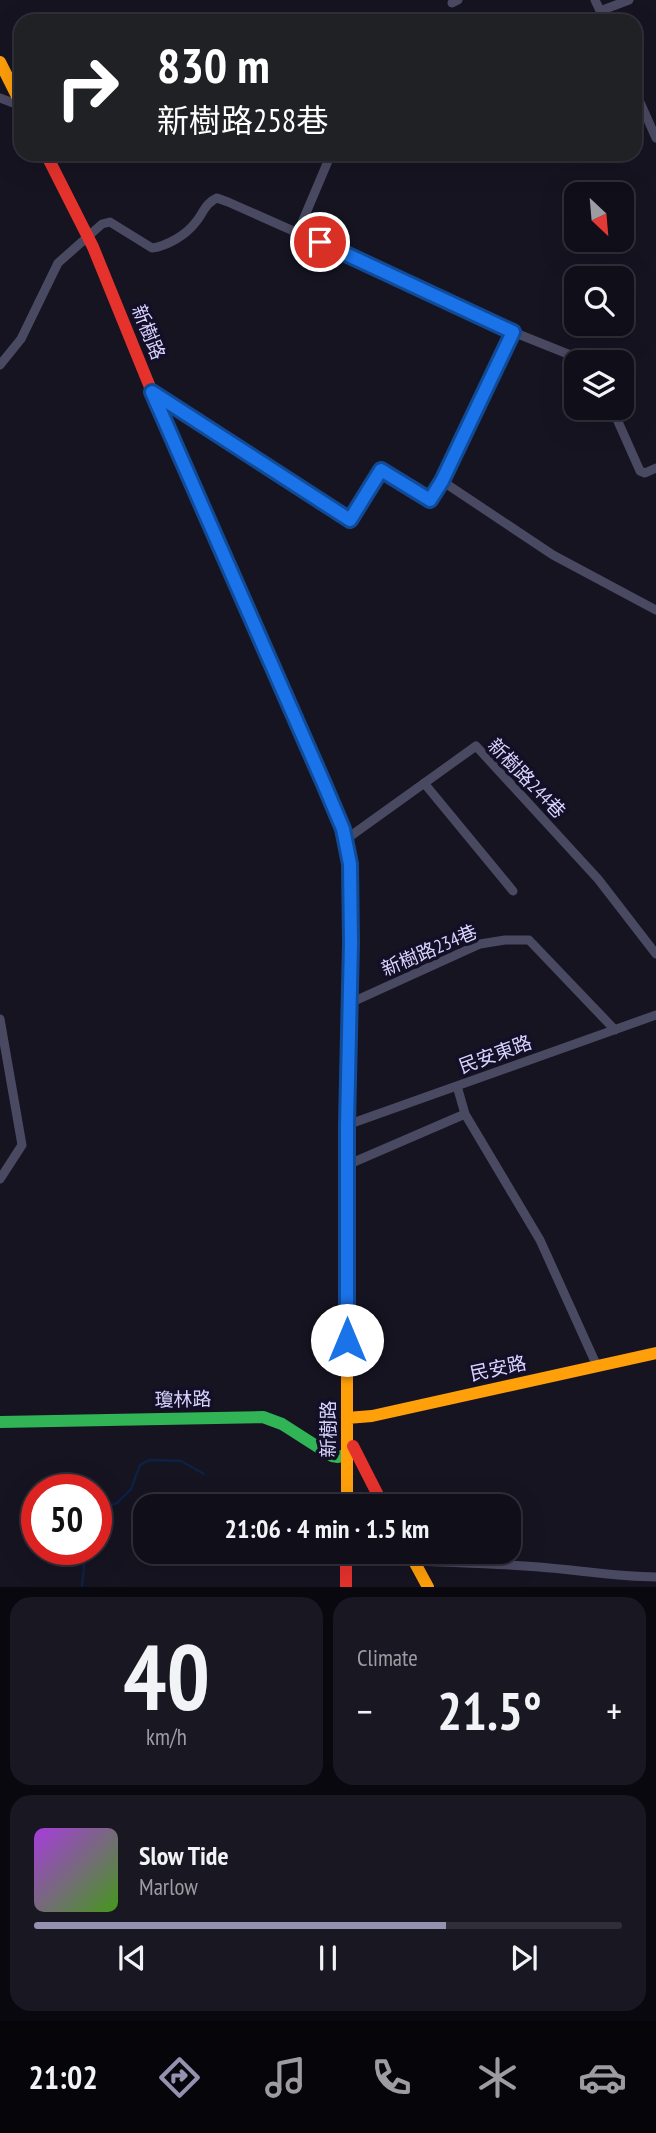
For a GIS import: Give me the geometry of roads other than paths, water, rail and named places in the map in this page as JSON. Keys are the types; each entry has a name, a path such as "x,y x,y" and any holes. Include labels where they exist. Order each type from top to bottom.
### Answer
{"main road":[{"path":"0,62 14,91"},
{"name":"新樹路","path":"50,161 87,235 152,392 343,829 350,864 351,943 347,1125 347,1423 351,1454 348,1494"},
{"name":"民安路","path":"347,1423 656,1353"},
{"name":"瓊林路","path":"0,1422 263,1418 282,1424 332,1456 351,1454"},
{"path":"351,1454 376,1494"},
{"path":"346,1564 346,1587"},
{"path":"416,1564 428,1587"}],"street":[{"path":"595,0 602,14"},
{"path":"600,11 629,0"},
{"path":"642,107 656,138"},
{"path":"298,232 328,161"},
{"path":"0,365 21,339 58,262 87,235 102,224 110,222 152,248 161,247 194,225 209,201 217,198 564,352"},
{"path":"152,392 350,520 381,470 430,500 442,481 513,332"},
{"path":"617,420 640,471 645,473 656,468"},
{"path":"442,481 553,555 656,610"},
{"name":"新樹路244巷","path":"345,841 476,746 598,879 656,954"},
{"path":"424,783 513,891"},
{"name":"新樹路234巷","path":"348,1004 480,944 529,940 615,1030"},
{"name":"民安東路","path":"347,1125 656,1015"},
{"path":"0,1019 23,1145 0,1178"},
{"path":"457,1086 465,1114 540,1240 597,1366"},
{"path":"347,1165 465,1114"},
{"path":"498,1564 547,1568 634,1582 656,1577"}],"waterway":[{"path":"112,1505 131,1489 140,1465 149,1460 181,1461 204,1474"},
{"path":"82,1587 84,1565"}]}
